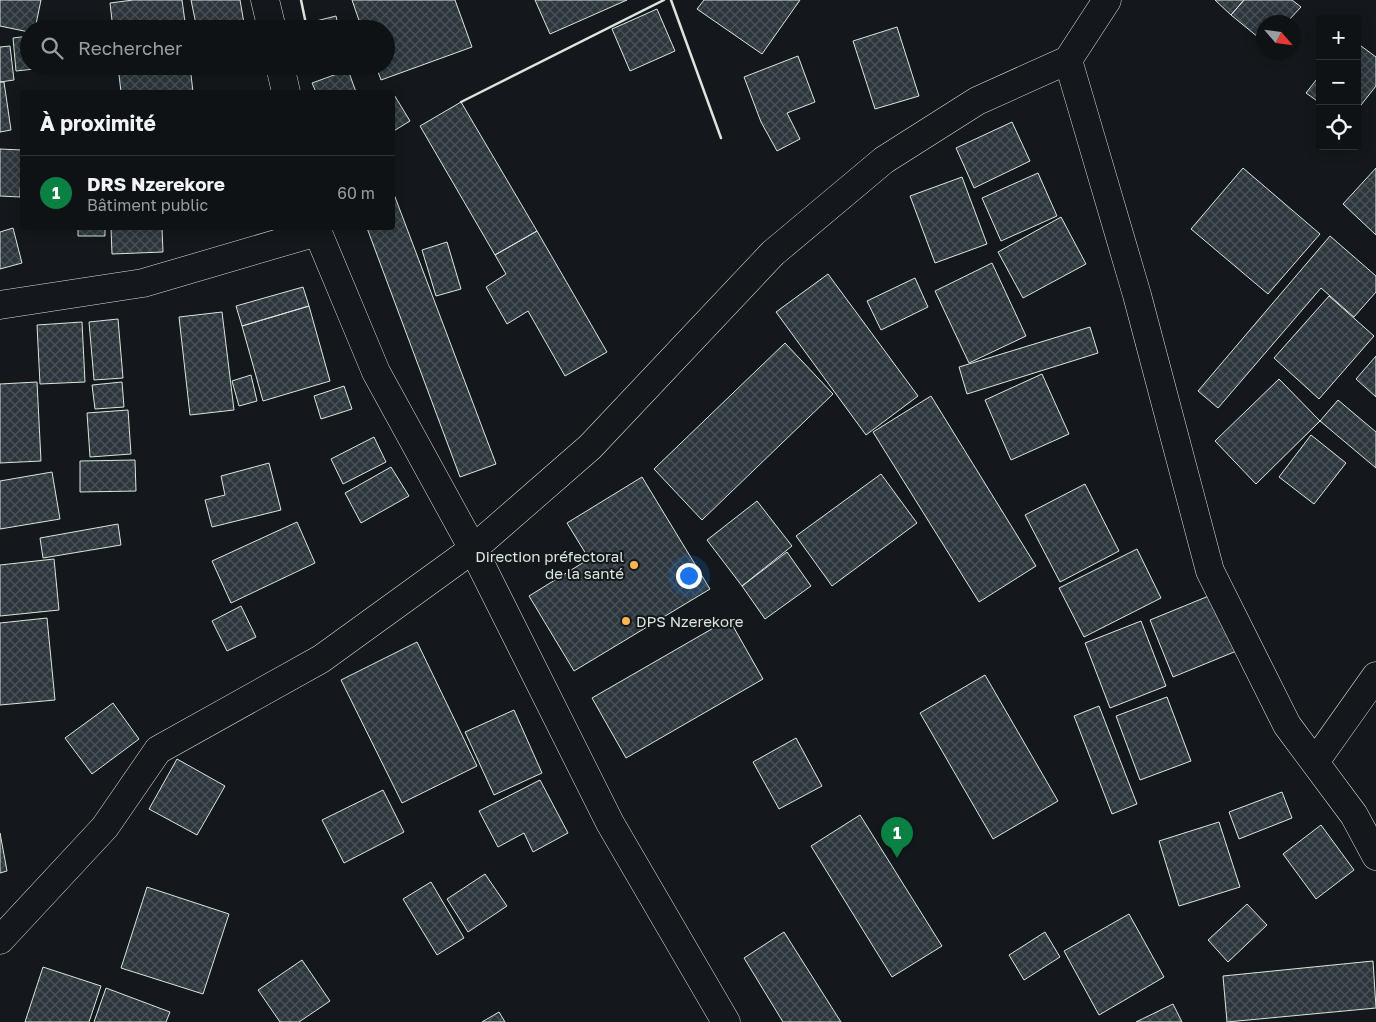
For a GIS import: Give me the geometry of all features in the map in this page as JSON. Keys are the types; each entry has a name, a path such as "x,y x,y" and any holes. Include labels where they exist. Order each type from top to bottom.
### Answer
{"street":[{"path":"265,0 270,20"},
{"path":"0,940 105,827 158,750 322,659 473,549 590,447 773,253 876,166 977,101 1068,60 1107,0"},
{"path":"1068,60 1137,295 1210,571 1287,725 1354,815 1376,856"},
{"path":"282,75 286,90"},
{"path":"0,305 143,283 316,230 376,372 473,549 610,823 726,1022"},
{"path":"1315,762 1376,676"}],"building":[{"path":"0,0 41,0 37,20 20,20 20,30 0,26"},
{"path":"133,0 182,0 185,20 112,20 110,3"},
{"path":"191,0 240,0 243,20 195,20"},
{"path":"352,0 455,0 472,47 395,75 395,20 359,20"},
{"path":"535,0 627,0 550,34"},
{"path":"704,0 800,0 762,54 697,9"},
{"path":"1215,0 1244,0 1231,15"},
{"path":"1244,0 1292,0 1301,7 1294,15 1256,15 1256,35 1231,15"},
{"path":"657,9 675,51 630,71 612,29"},
{"path":"336,16 337,20 320,20"},
{"path":"897,27 919,96 875,109 853,41"},
{"path":"20,37 20,71 16,71 13,38"},
{"path":"10,46 14,80 0,82 0,47"},
{"path":"1361,46 1376,57 1376,86 1361,105"},
{"path":"798,56 815,102 787,113 800,139 777,151 761,122 744,77"},
{"path":"119,75 191,75 193,90 121,90"},
{"path":"334,75 350,75 355,90 315,90 312,83"},
{"path":"379,75 395,75 381,80"},
{"path":"1316,80 1316,100 1306,93"},
{"path":"0,82 4,82 11,130 0,132"},
{"path":"395,96 410,121 395,130"},
{"path":"461,102 537,231 495,255 420,126"},
{"path":"1012,122 1030,161 974,188 956,148"},
{"path":"0,149 20,150 20,197 0,196"},
{"path":"1243,168 1320,234 1268,294 1191,229"},
{"path":"1376,168 1376,235 1343,204"},
{"path":"1038,173 1057,216 1001,241 982,198"},
{"path":"962,177 987,244 935,263 910,196"},
{"path":"395,197 496,464 460,477 368,230 395,230"},
{"path":"1061,217 1086,264 1023,298 998,252"},
{"path":"13,228 22,263 0,269 0,232"},
{"path":"78,230 105,230 105,236 78,236"},
{"path":"111,230 162,230 163,252 112,254"},
{"path":"537,231 607,352 565,376 528,311 507,324 486,287 506,274 495,255"},
{"path":"1330,236 1376,276 1376,292 1354,317 1321,288 1218,408 1198,391"},
{"path":"447,242 461,289 436,296 422,250"},
{"path":"992,263 1026,336 969,363 935,291"},
{"path":"828,274 918,396 866,435 776,312"},
{"path":"915,278 928,307 881,330 867,301"},
{"path":"303,287 309,306 242,326 236,306"},
{"path":"1329,296 1374,336 1319,399 1274,358"},
{"path":"309,306 330,381 263,401 242,326"},
{"path":"222,312 234,410 190,415 179,317"},
{"path":"118,319 123,378 94,380 89,322"},
{"path":"82,322 85,382 40,384 37,325"},
{"path":"1090,327 1098,353 967,394 959,367"},
{"path":"785,343 833,394 702,520 654,469"},
{"path":"1376,356 1376,397 1356,379"},
{"path":"1042,374 1069,434 1011,460 985,400"},
{"path":"251,375 257,401 239,406 232,381"},
{"path":"1279,379 1320,421 1256,484 1215,441"},
{"path":"37,382 41,461 0,463 0,384"},
{"path":"122,382 124,407 95,409 92,385"},
{"path":"344,386 352,409 321,419 314,396"},
{"path":"931,396 1036,566 979,602 873,432"},
{"path":"1338,400 1376,432 1376,468 1320,421"},
{"path":"128,410 131,454 90,457 87,413"},
{"path":"1311,435 1346,463 1314,504 1279,477"},
{"path":"374,437 386,462 343,484 331,459"},
{"path":"135,460 136,491 80,492 80,461"},
{"path":"269,463 281,510 212,527 205,500 225,495 221,476"},
{"path":"391,467 409,496 361,523 345,493"},
{"path":"52,472 60,519 0,529 0,481"},
{"path":"881,474 917,523 832,586 796,536"},
{"path":"642,477 710,589 574,671 529,596 589,559 567,523"},
{"path":"1085,484 1119,551 1060,582 1025,515"},
{"path":"757,501 792,546 742,586 707,540"},
{"path":"297,522 315,563 231,603 212,561"},
{"path":"118,524 121,545 43,558 40,538"},
{"path":"1137,549 1161,598 1084,637 1059,588"},
{"path":"787,552 811,586 765,619 742,586"},
{"path":"54,559 59,610 0,616 0,565"},
{"path":"1216,593 1239,650 1173,677 1150,620"},
{"path":"241,606 256,637 227,651 212,621"},
{"path":"47,618 55,700 0,705 0,623"},
{"path":"729,619 763,679 626,758 592,698"},
{"path":"1141,621 1166,686 1110,708 1085,643"},
{"path":"417,642 477,766 402,803 341,680"},
{"path":"985,675 1058,801 993,839 920,713"},
{"path":"1167,697 1191,761 1140,780 1116,716"},
{"path":"113,703 139,739 92,774 65,738"},
{"path":"1099,706 1137,804 1112,814 1074,716"},
{"path":"514,710 542,773 494,795 465,732"},
{"path":"796,738 822,786 779,809 753,762"},
{"path":"177,759 225,786 197,835 149,809"},
{"path":"540,780 568,833 533,852 524,833 498,847 479,811"},
{"path":"383,790 404,832 344,863 322,820"},
{"path":"1282,792 1292,818 1239,839 1229,812"},
{"path":"860,815 942,946 892,977 811,846"},
{"path":"1219,822 1240,887 1179,906 1159,841"},
{"path":"1321,825 1354,870 1316,899 1283,854"},
{"path":"0,833 7,871 0,873"},
{"path":"485,874 507,906 468,932 447,899"},
{"path":"431,882 464,938 437,955 403,899"},
{"path":"147,887 229,914 203,994 121,968"},
{"path":"1247,904 1267,925 1228,962 1208,940"},
{"path":"1129,914 1164,977 1099,1015 1064,951"},
{"path":"784,932 841,1022 783,1022 744,958"},
{"path":"1045,932 1060,957 1024,980 1009,955"},
{"path":"302,960 330,1001 299,1022 280,1022 258,990"},
{"path":"1373,961 1376,1008 1227,1022 1223,976"},
{"path":"43,967 101,986 89,1022 25,1022"},
{"path":"106,988 170,1012 166,1022 94,1022"},
{"path":"1173,1004 1182,1022 1136,1022"},
{"path":"499,1012 505,1022 482,1022"}],"wall":[{"path":"301,0 305,20"},
{"path":"461,102 664,0"},
{"path":"671,0 721,138"}],"place":[{"name":"Direction préfectoral de la santé","path":"634,565"},
{"name":"DPS Nzerekore","path":"626,621"},
{"name":"DRS Nzerekore","path":"897,858"}]}
